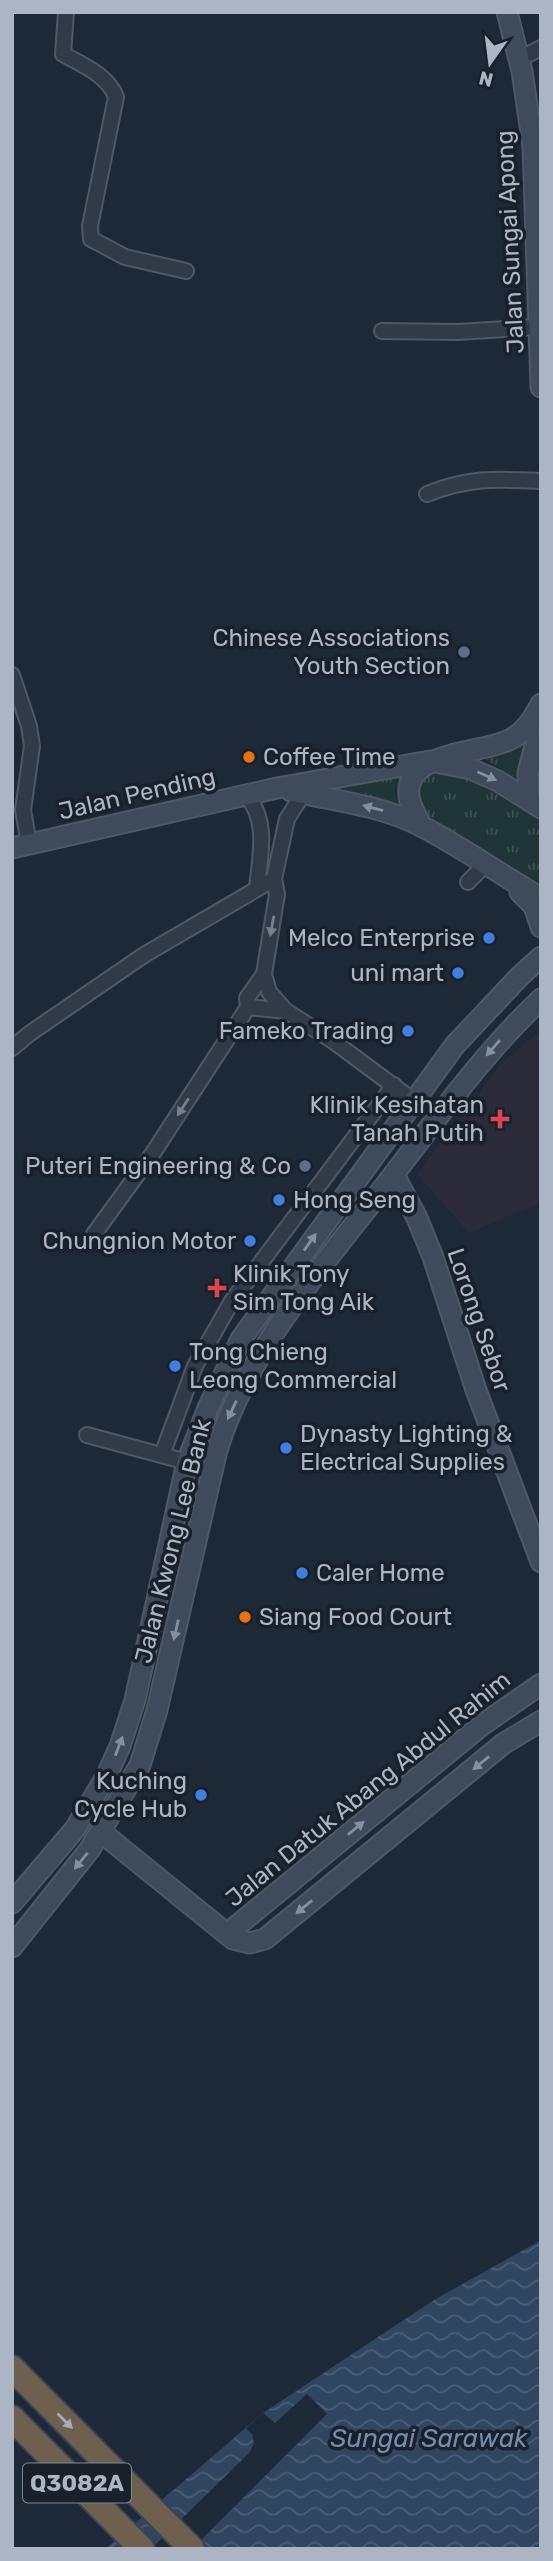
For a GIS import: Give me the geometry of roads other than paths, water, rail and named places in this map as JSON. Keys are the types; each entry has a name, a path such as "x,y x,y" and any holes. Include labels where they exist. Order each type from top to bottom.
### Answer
{"highway":[{"path":"15,2370 192,2549"},
{"name":"Q3082A","path":"12,2418 142,2549"}],"street":[{"path":"66,12 63,54 103,79 112,87 116,97 90,226 91,239 125,257 186,271"},
{"name":"Jalan Sungai Apong","path":"507,12 519,59 533,146 541,387"},
{"path":"519,59 541,48"},
{"path":"382,331 458,332 538,318"},
{"path":"427,494 454,483 485,479 541,481"},
{"path":"12,676 29,726 32,746 20,846"},
{"path":"276,788 430,761 510,740 529,725 541,706"},
{"path":"535,794 528,773 538,734 541,706"},
{"path":"430,761 471,769 498,782 535,794"},
{"path":"421,826 409,799 409,785 416,773 430,761"},
{"name":"Jalan Pending","path":"20,846 276,788 387,812 421,826 541,898"},
{"path":"303,794 287,819 274,879 277,894 264,974 269,992 286,1011 333,1041 414,1101"},
{"path":"246,795 256,806 260,824 257,888"},
{"path":"468,883 485,865"},
{"path":"12,1048 144,956 274,879"},
{"path":"507,879 534,906 541,927"},
{"path":"520,976 541,939 541,933"},
{"name":"Jalan Kwong Lee Bank","path":"12,1903 75,1829 107,1775 120,1746 135,1700 187,1462 208,1408 241,1339 455,1045 541,957"},
{"path":"94,1234 153,1153 248,1007 247,998 264,974"},
{"name":"Jalan Kwong Lee Bank","path":"12,1947 90,1849 140,1765 157,1710 217,1450 229,1413 261,1354 340,1242 394,1175 457,1089 509,1030 541,999"},
{"path":"248,1007 286,1011"},
{"path":"162,1455 195,1366 232,1301 394,1085"},
{"name":"Lorong Sebor","path":"394,1175 417,1218 433,1258 480,1402 541,1562"},
{"path":"87,1435 187,1462"},
{"path":"519,1697 541,1671"},
{"name":"Jalan Datuk Abang Abdul Rahim","path":"227,1934 471,1733 541,1684"},
{"path":"101,1832 233,1939 250,1943 265,1939 503,1744 539,1722"}],"water":[{"name":"Sungai Sarawak","path":"541,2240 541,2549 105,2549 263,2413 434,2300"}],"place":[{"name":"Chinese Associations Youth Section","path":"464,652"},
{"name":"Coffee Time","path":"249,757"},
{"name":"Melco Enterprise","path":"489,938"},
{"name":"uni mart","path":"458,973"},
{"name":"Fameko Trading","path":"408,1031"},
{"name":"Klinik Kesihatan Tanah Putih","path":"500,1119"},
{"name":"Puteri Engineering & Co","path":"305,1166"},
{"name":"Hong Seng","path":"279,1200"},
{"name":"Chungnion Motor","path":"250,1241"},
{"name":"Klinik Tony Sim Tong Aik","path":"217,1288"},
{"name":"Tong Chieng Leong Commercial","path":"175,1366"},
{"name":"Dynasty Lighting & Electrical Supplies","path":"286,1448"},
{"name":"Caler Home","path":"302,1573"},
{"name":"Siang Food Court","path":"245,1617"},
{"name":"Kuching Cycle Hub","path":"201,1795"}]}
